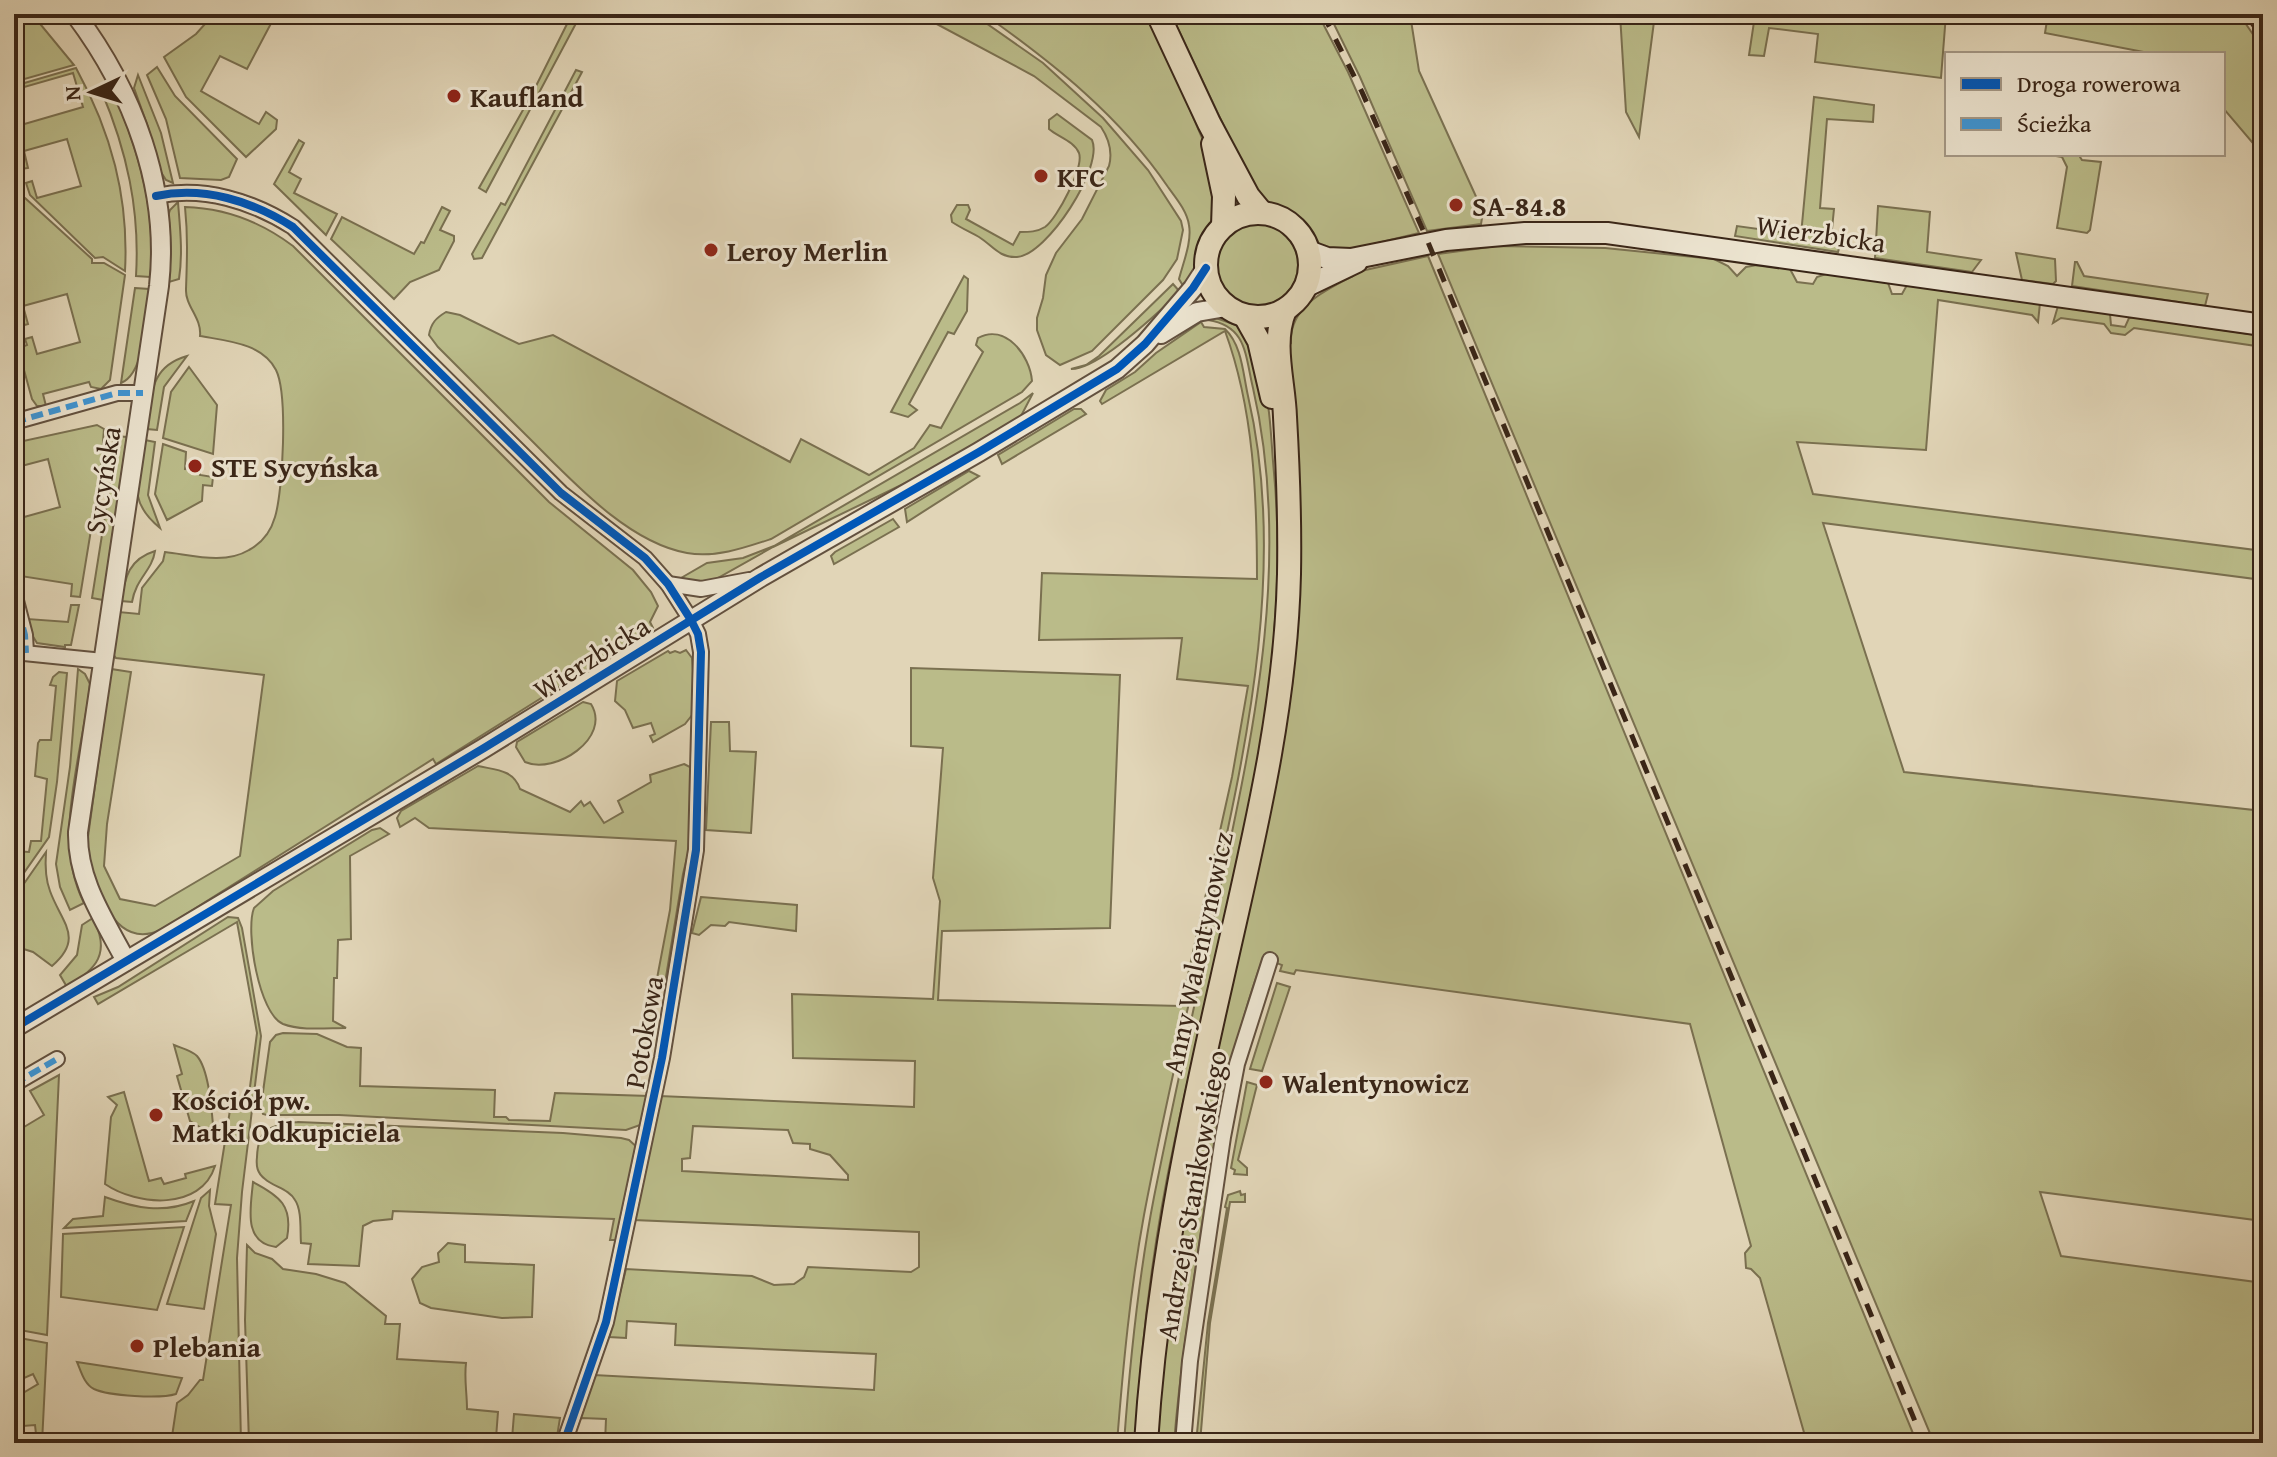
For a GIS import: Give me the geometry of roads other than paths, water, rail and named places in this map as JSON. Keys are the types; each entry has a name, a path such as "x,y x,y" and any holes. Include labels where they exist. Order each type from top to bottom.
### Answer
{"main road":[{"path":"1158,14 1209,123 1248,196 1262,213"},
{"path":"1209,123 1224,196 1223,226"},
{"path":"1262,213 1280,218 1299,234 1308,251 1310,269 1305,287 1295,302 1285,310 1263,317 1235,311 1213,292 1206,268 1208,249 1223,226 1239,217 1262,213"},
{"name":"Wierzbicka","path":"1308,251 1327,258 1371,256 1428,243 1475,237 1607,233 2263,325"},
{"name":"Wierzbicka","path":"1305,287 1371,256"},
{"name":"Anny Walentynowicz","path":"1146,1443 1161,1288 1178,1181 1277,714 1289,576 1285,416 1278,338 1285,310"},
{"name":"Anny Walentynowicz","path":"1235,311 1259,341 1286,475"}],"street":[{"name":"Sycyńska","path":"75,14 107,61 127,98 144,146 160,222 161,265 78,844 82,871 90,893 126,961"},
{"name":"Potokowa","path":"156,196 179,192 224,197 263,209 293,227 561,493 645,558 668,584 698,634 701,652 698,802 692,886 657,1083 606,1322 564,1443"},
{"name":"Wierzbicka","path":"14,1028 529,721 761,577 1117,369 1145,344 1206,268"},
{"name":"Wierzbicka","path":"1145,344 1197,312 1235,311"},
{"path":"14,422 117,393 143,393"},
{"path":"668,584 701,589 761,577"},
{"path":"14,593 25,635 20,652 103,661"},
{"name":"Andrzeja Stanikowskiego","path":"1183,1443 1190,1361 1223,1137 1237,1064 1270,960"},
{"path":"14,1084 57,1059"},
{"path":"14,1436 15,1443"}],"railway":[{"path":"1323,14 1362,92 1423,230 1924,1443"},
{"path":"2246,14 2263,39"}],"place":[{"name":"Kaufland","path":"454,96"},
{"name":"KFC","path":"1041,176"},
{"name":"SA-84.8","path":"1456,205"},
{"name":"Leroy Merlin","path":"711,250"},
{"name":"STE Sycyńska","path":"195,466"},
{"name":"Walentynowicz","path":"1266,1082"},
{"name":"Kościół pw. Matki Odkupiciela","path":"156,1115"},
{"name":"Plebania","path":"137,1346"}]}
